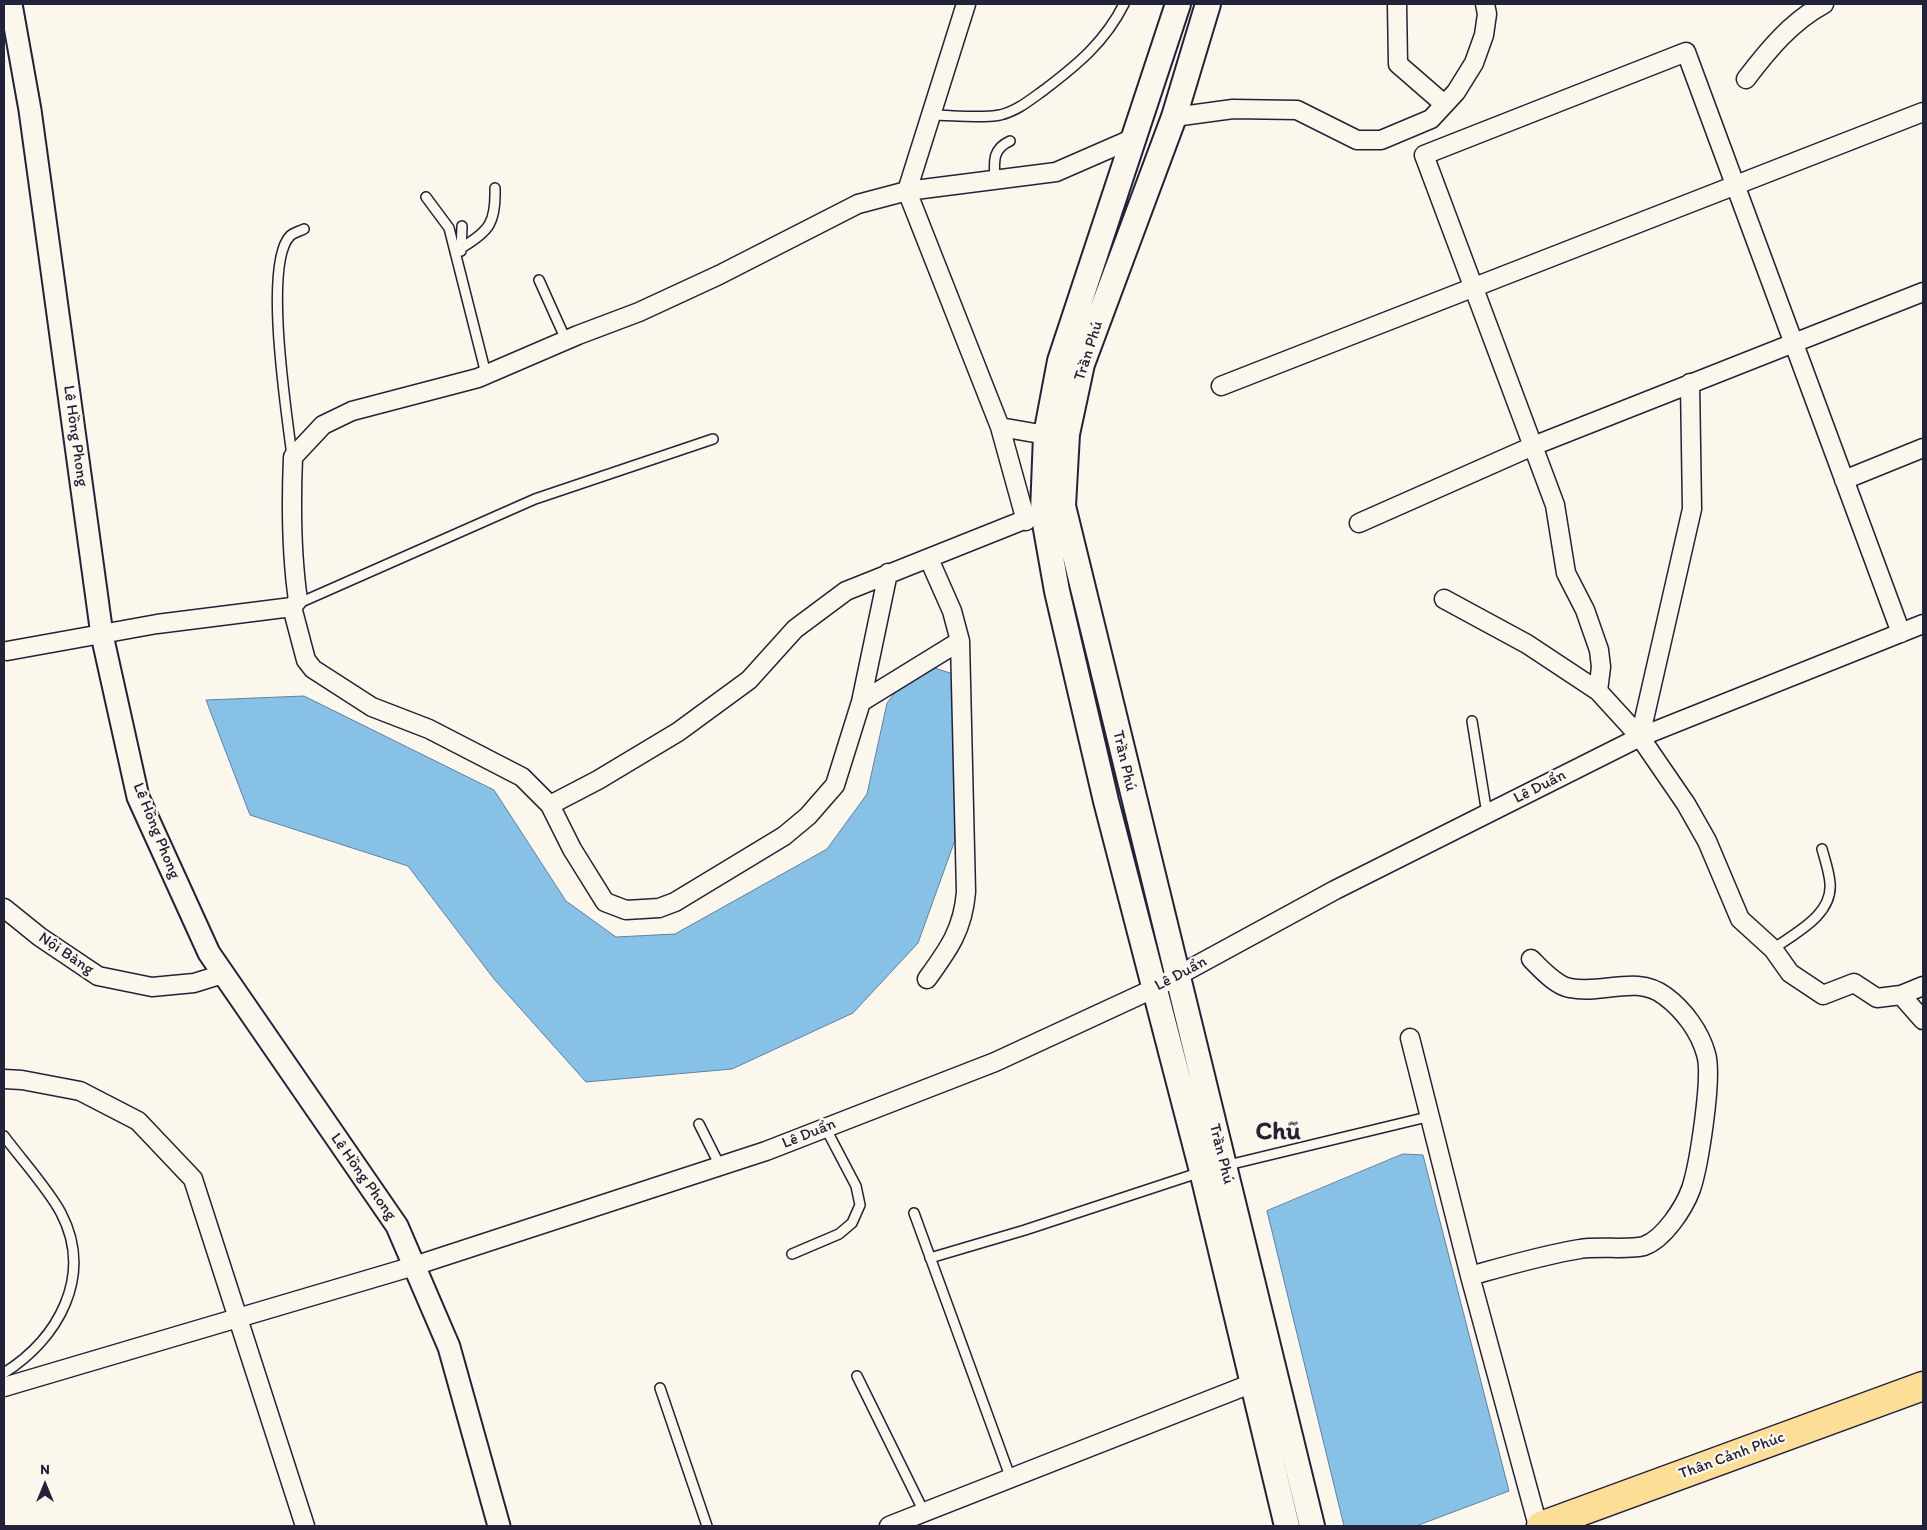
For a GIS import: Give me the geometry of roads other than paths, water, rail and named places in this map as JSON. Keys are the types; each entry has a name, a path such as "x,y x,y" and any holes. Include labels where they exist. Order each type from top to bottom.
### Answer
{"highway":[{"name":"Thân Cảnh Phúc","path":"1540,1526 1923,1386"}],"main road":[{"name":"Trần Phú","path":"1178,4 1060,361 1057,435 1044,513 1057,591 1106,801 1154,988 1213,1169 1276,1374 1312,1526"},
{"name":"Trần Phú","path":"1057,435 1174,117 1208,4"},
{"name":"Trần Phú","path":"1044,513 1177,976 1254,1383 1287,1526"}],"street":[{"name":"Lê Hồng Phong","path":"11,4 30,110 102,635 138,797 209,953 397,1226 449,1347 499,1526"},
{"path":"907,190 966,4"},
{"path":"1397,4 1398,64 1444,104"},
{"path":"1174,117 1233,109 1297,110 1357,140 1371,142 1409,130 1431,119 1456,92 1474,63 1484,35 1487,14 1485,4"},
{"path":"1746,79 1774,43 1815,9 1824,4"},
{"path":"1598,691 1601,667 1599,650 1585,610 1566,573 1555,505 1424,155 1686,52 1901,633"},
{"path":"1221,386 1923,112"},
{"path":"888,573 861,702 835,785 808,816 760,853 675,902 659,908 626,910 605,902 572,849 550,805 522,777 429,730 372,706 320,676 306,660 294,606 291,503 292,456 323,425 352,411 486,374 666,300 858,204 907,190 1056,172 1134,138"},
{"name":"Trần Phú","path":"907,190 1000,427 1044,513"},
{"path":"1359,523 1533,446 1690,382 1923,292"},
{"path":"1640,737 1692,509 1690,382"},
{"path":"1000,427 1057,435"},
{"path":"1844,480 1923,448"},
{"path":"550,805 598,780 678,732 750,680 777,646 814,613 846,591 1044,513"},
{"path":"927,979 952,945 965,907 962,661 960,641 952,611 929,559"},
{"path":"1444,599 1527,644 1598,691 1640,737 1686,804 1703,834 1740,919 1773,949 1790,973 1823,994 1854,983 1878,998 1901,995 1923,986"},
{"path":"7,651 157,624 294,606"},
{"name":"Lê Duẩn","path":"4,1387 414,1266 720,1166 995,1062 1154,988 1335,890 1640,737 1923,624"},
{"path":"861,702 960,641"},
{"name":"Nội Bàng","path":"4,908 40,937 98,976 152,987 194,983 223,974"},
{"path":"1470,1276 1582,1248 1643,1246 1662,1232 1680,1211 1691,1189 1698,1154 1708,1070 1706,1054 1686,1015 1665,996 1634,984 1600,988 1569,988 1550,976 1531,960"},
{"path":"1901,995 1923,1020"},
{"path":"1410,1038 1470,1276 1540,1526"},
{"path":"4,1079 22,1080 80,1091 138,1121 193,1179 240,1317 305,1526"},
{"path":"888,1526 1276,1374"}],"lane":[{"path":"931,115 1000,115 1025,104 1082,62 1096,48 1108,33 1124,4"},
{"path":"995,180 994,158 997,150 1010,141"},
{"path":"461,248 481,236 488,228 494,207 495,188"},
{"path":"426,197 439,212 449,228 486,374"},
{"path":"460,270 462,226"},
{"path":"292,456 281,367 278,274 281,255 291,235 304,229"},
{"path":"540,280 566,340"},
{"path":"294,606 535,498 713,439"},
{"path":"1472,721 1487,814"},
{"path":"1773,949 1818,916 1825,907 1829,898 1830,882 1822,849"},
{"path":"930,1258 1025,1230 1213,1169 1423,1118"},
{"path":"699,1124 720,1166"},
{"path":"792,1254 839,1234 852,1223 860,1204 856,1186 825,1127"},
{"path":"4,1136 61,1212 72,1249 73,1269 70,1292 62,1316 45,1338 21,1362 4,1373"},
{"path":"914,1213 1011,1479"},
{"path":"856,1376 924,1512"},
{"path":"660,1388 707,1526"}],"water":[{"path":"935,668 953,674 955,840 918,943 853,1013 732,1069 586,1082 494,979 408,866 250,815 206,700 304,696 494,790 566,901 616,937 675,934 827,849 867,794 887,703 898,689"},
{"path":"1403,1154 1423,1155 1509,1491 1416,1526 1344,1526 1267,1211"}],"district":[{"name":"Chũ","path":"1278,1132"}]}
